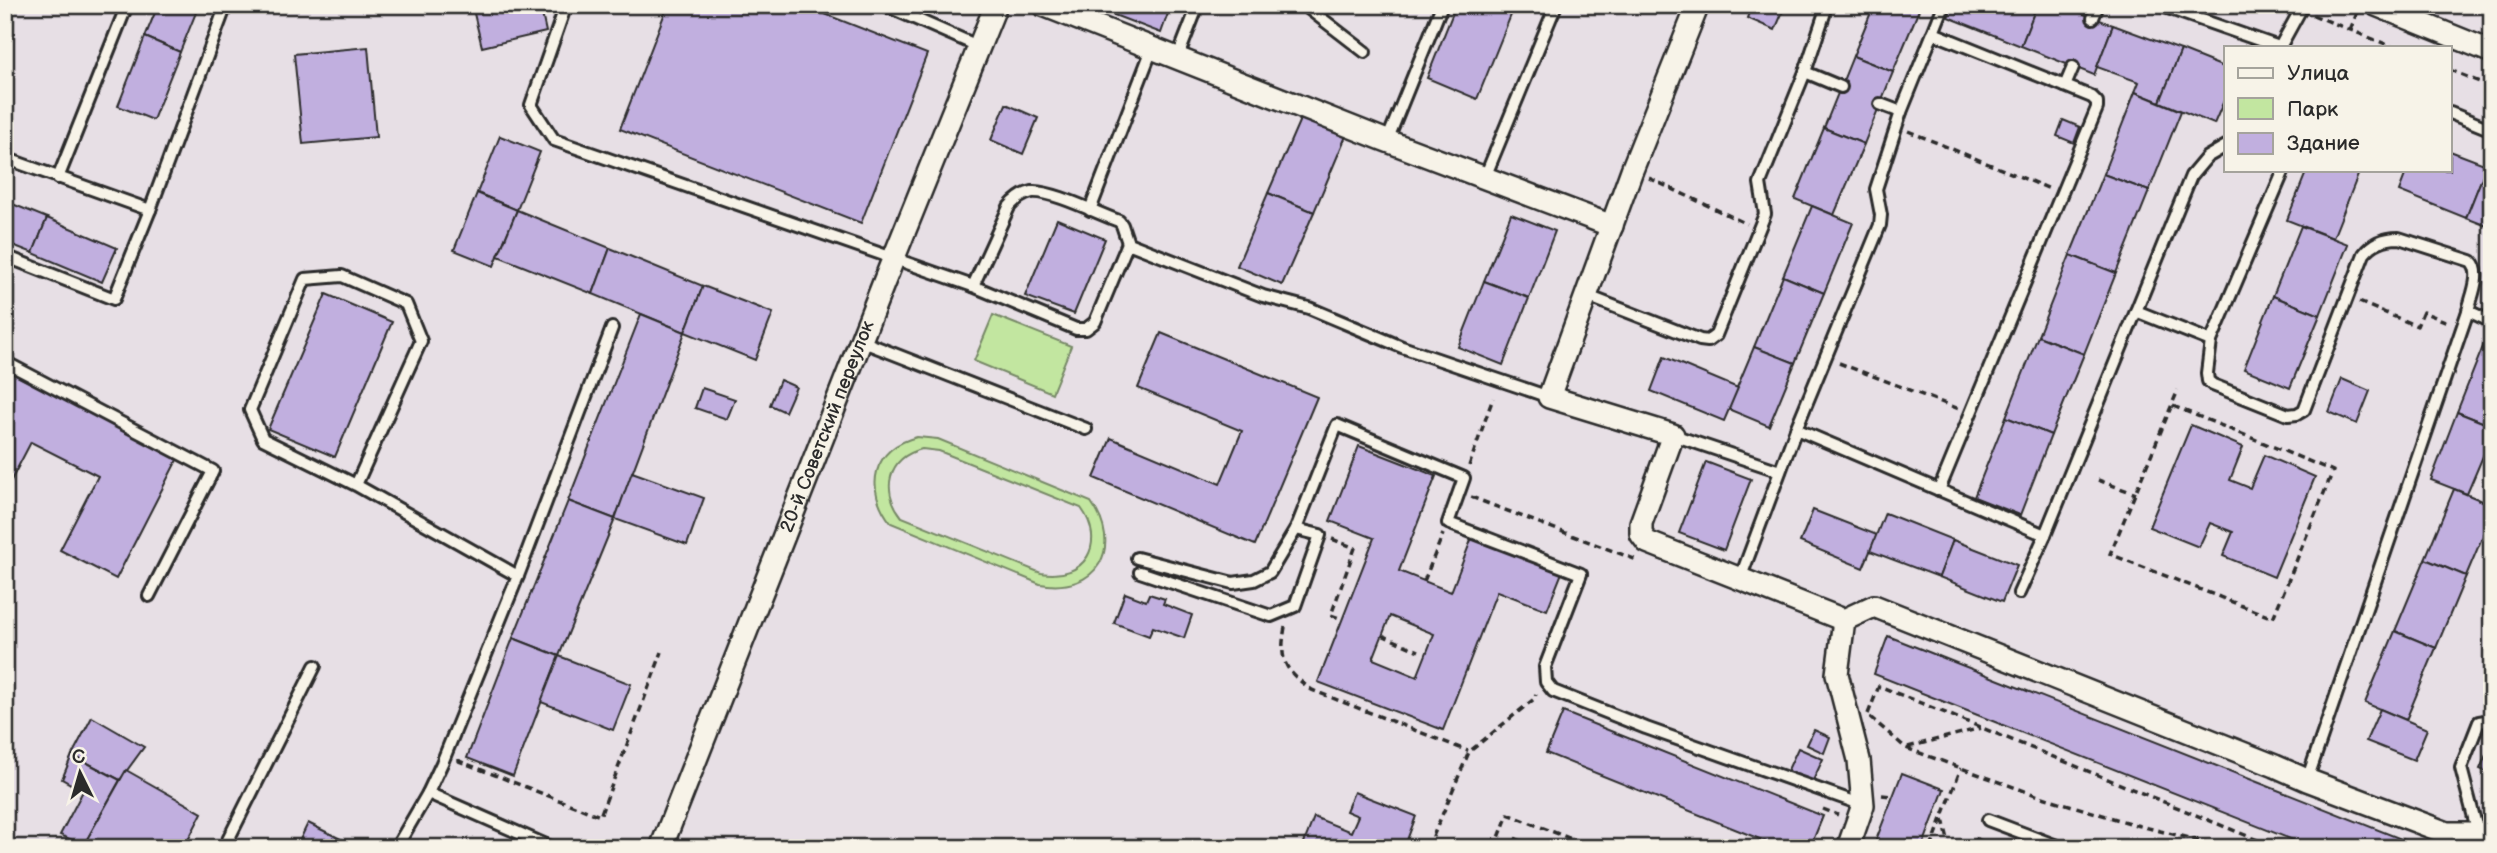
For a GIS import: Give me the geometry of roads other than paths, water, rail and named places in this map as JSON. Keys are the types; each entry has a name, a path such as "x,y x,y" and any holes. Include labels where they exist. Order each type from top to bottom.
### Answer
{"street":[{"name":"20-й Советский переулок","path":"661,848 996,5"},
{"path":"1042,5 1612,226"},
{"path":"1698,5 1632,170 1549,397 1673,435 1641,523 1641,534 1647,542 1844,620 1874,606 2307,780 2447,833 2486,838"},
{"path":"2376,5 2492,52"},
{"path":"1844,620 1837,674 1867,808 1848,848"}],"lane":[{"path":"58,178 127,5"},
{"path":"5,256 114,299 226,5"},
{"path":"566,5 531,105 554,140 973,286 1076,329 1086,329 1095,321 1128,243 1124,229 1119,221 1044,193 1030,192 1017,198 1009,207 973,286"},
{"path":"884,5 980,47"},
{"path":"1177,59 1198,5"},
{"path":"1304,5 1365,52"},
{"path":"1387,141 1442,5"},
{"path":"1485,177 1556,5"},
{"path":"1585,295 1700,340 1709,341 1716,335 1765,214 1760,183 1805,72 1824,15 1824,5"},
{"path":"1740,579 1796,429 1880,225 1876,189 1901,112 1944,5"},
{"path":"2093,18 2098,5"},
{"path":"2159,5 2276,46"},
{"path":"2280,46 2302,8"},
{"path":"1933,33 2092,97 2097,102 2097,108 2062,194 1939,490"},
{"path":"1090,210 1152,49"},
{"path":"2065,86 2073,66"},
{"path":"1805,72 1841,87"},
{"path":"1880,103 1901,112"},
{"path":"2452,114 2492,130"},
{"path":"2019,593 2190,176 2207,157 2224,147"},
{"path":"5,158 150,210"},
{"path":"2283,172 2211,341 2207,373 2208,381 2213,385 2288,415 2304,410 2364,254 2370,246 2388,238 2399,238 2471,261 2477,272 2468,312 2307,780"},
{"path":"1128,243 1263,296 1309,308 1402,347 1549,397"},
{"path":"356,485 421,341 406,304 342,276 305,279 250,410 263,439 356,485 519,576"},
{"path":"2136,311 2211,341"},
{"path":"2468,312 2492,322"},
{"path":"396,848 442,763 519,576 612,328"},
{"path":"861,341 1086,429"},
{"path":"5,362 213,471 149,596"},
{"path":"1137,558 1233,583 1254,580 1270,572 1296,529 1338,425 1464,478 1448,523 1581,574 1545,667 1546,681 1553,691 1646,728 1867,808"},
{"path":"1796,429 2045,535"},
{"path":"1673,435 1780,471"},
{"path":"1140,572 1271,616 1294,606 1320,535 1296,529"},
{"path":"224,848 314,666"},
{"path":"2486,838 2461,768 2479,722 2492,720"},
{"path":"428,793 554,848"},
{"path":"1988,820 2062,848"}]}
